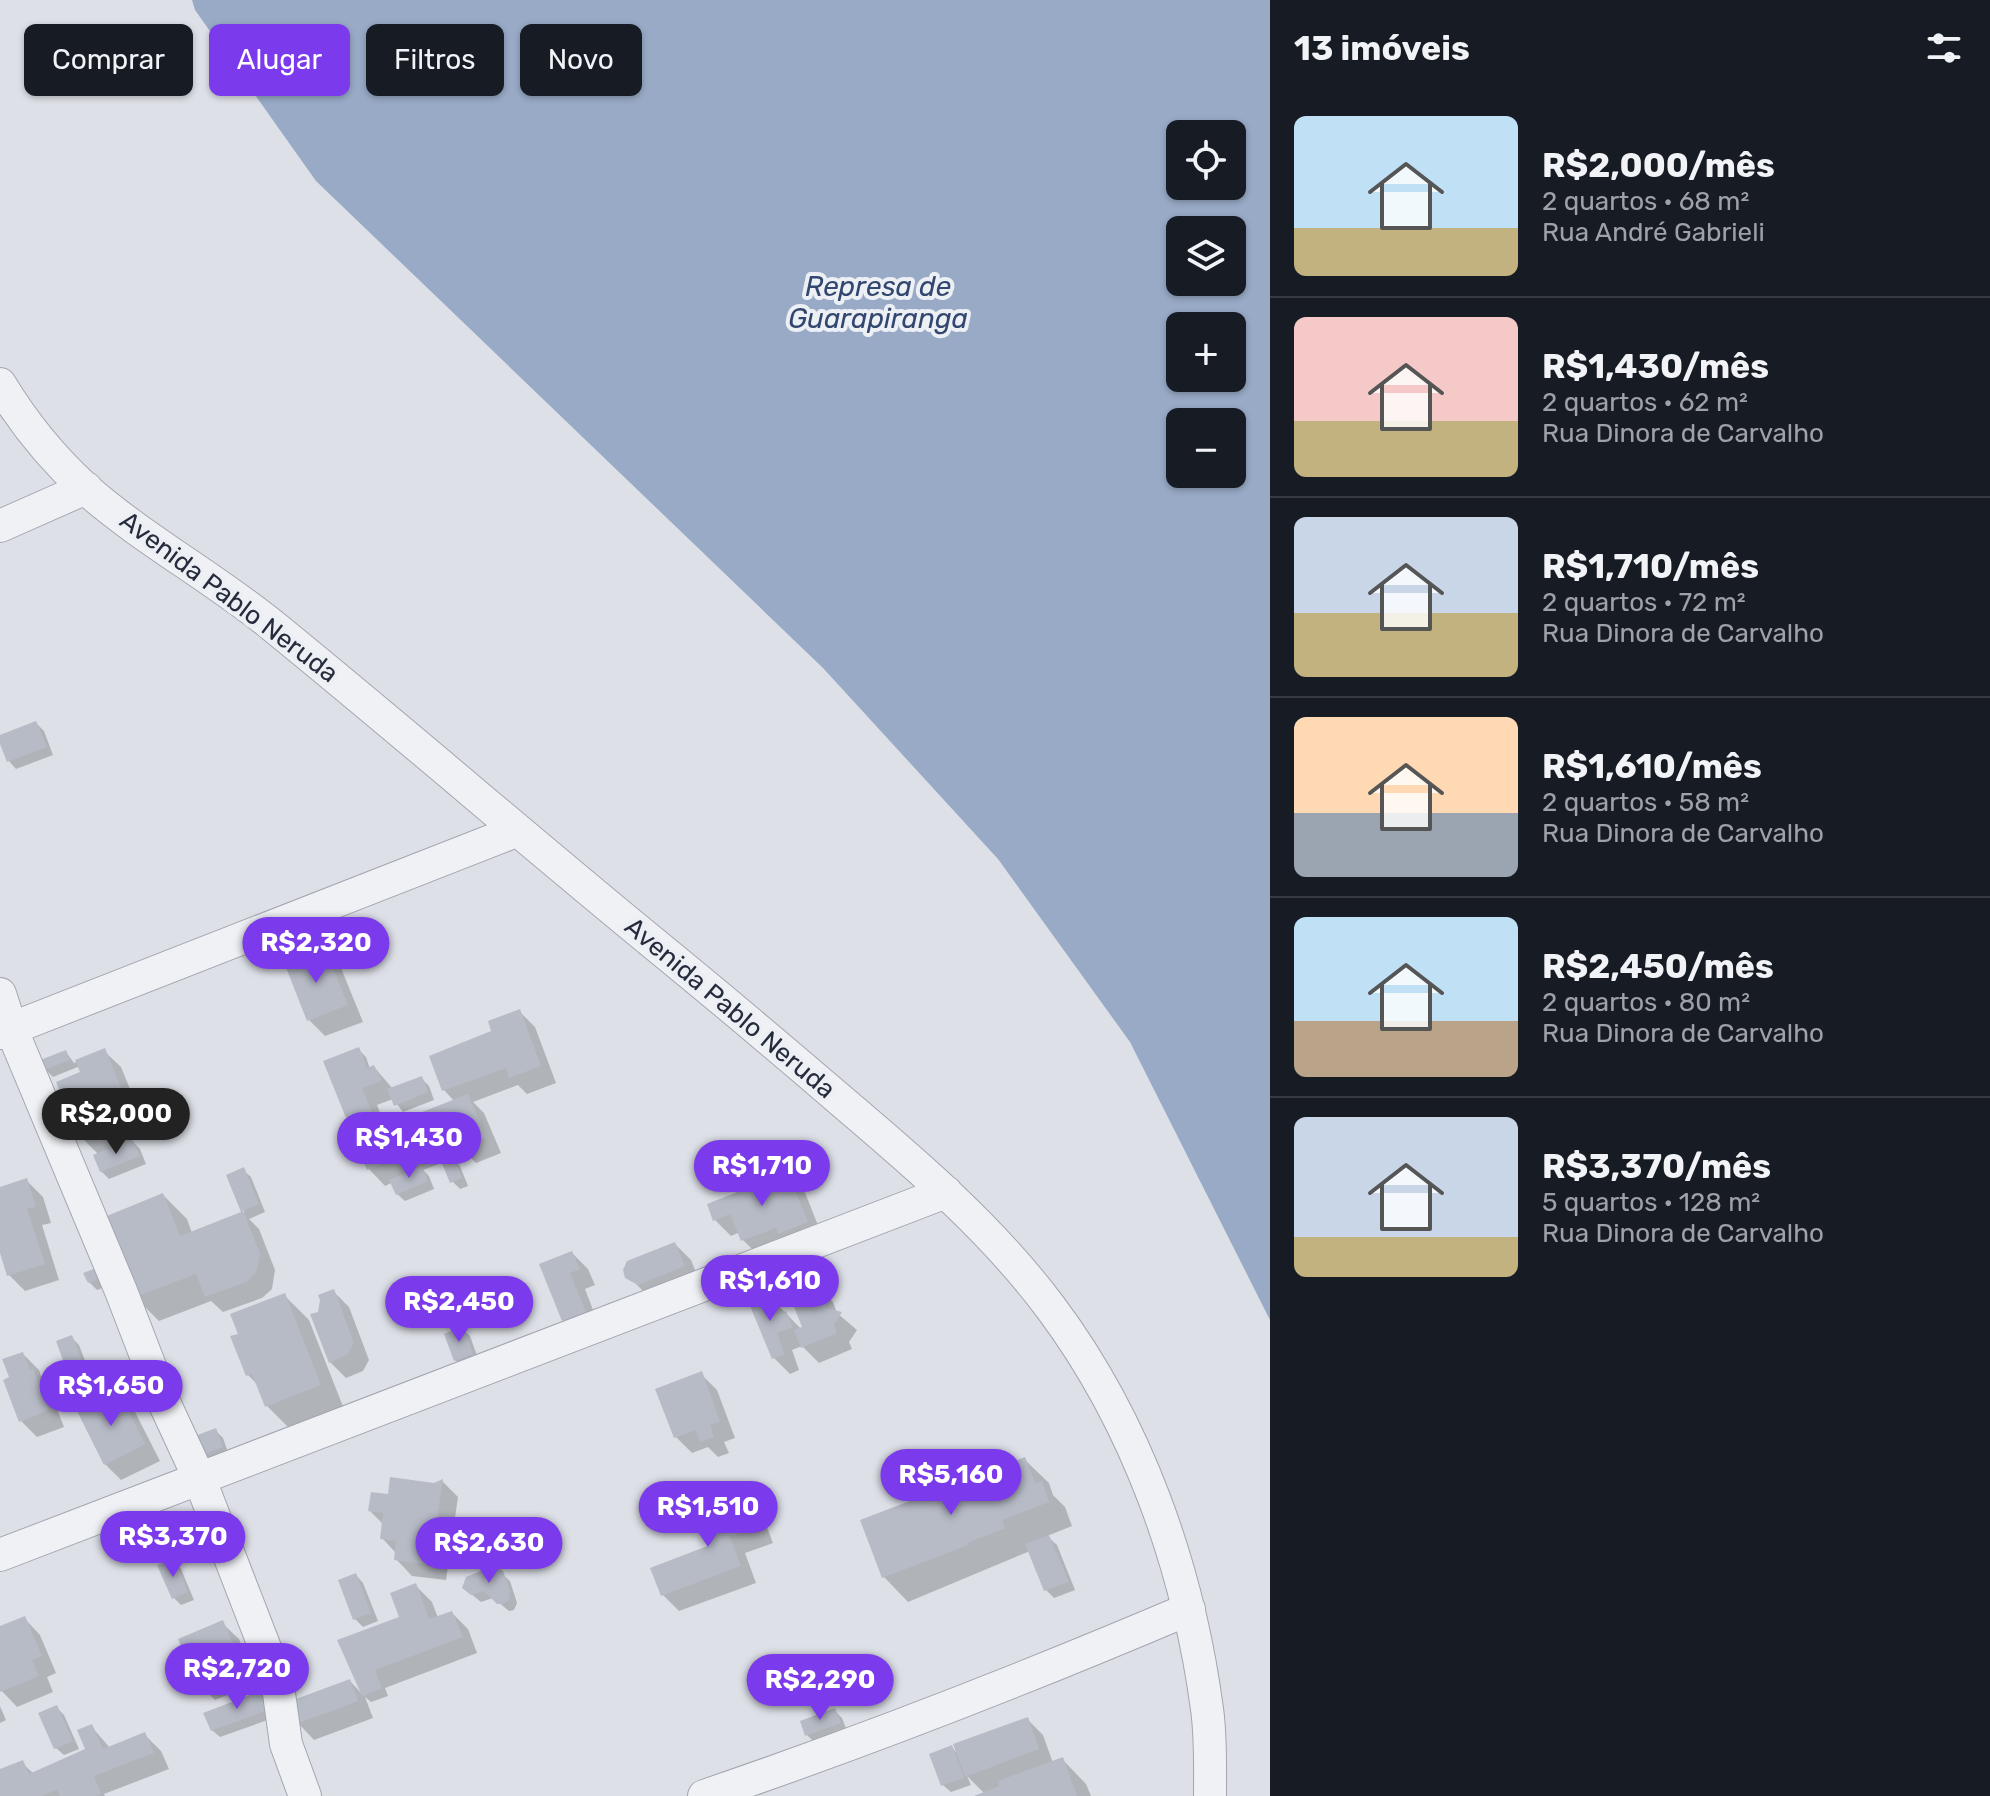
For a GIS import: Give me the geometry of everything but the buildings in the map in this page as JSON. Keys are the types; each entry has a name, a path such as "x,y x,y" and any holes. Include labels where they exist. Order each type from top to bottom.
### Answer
{"street":[{"name":"Avenida Pablo Neruda","path":"0,384 41,440 86,488 254,610 724,1001 946,1192 1050,1306 1089,1364 1128,1435 1154,1499 1189,1609 1208,1712 1210,1796"},
{"path":"0,526 86,488"},
{"path":"5,1030 516,831"},
{"path":"0,994 5,1030 115,1277 163,1400 200,1480 277,1679 286,1744 305,1796"},
{"path":"0,1555 946,1192"},
{"path":"704,1796 858,1742 1189,1609"}],"water":[{"name":"Represa de Guarapiranga","path":"192,0 1270,0 1270,1320 1130,1042 998,859 823,668 316,181 256,96 350,96 350,24 209,24 209,30"}]}
